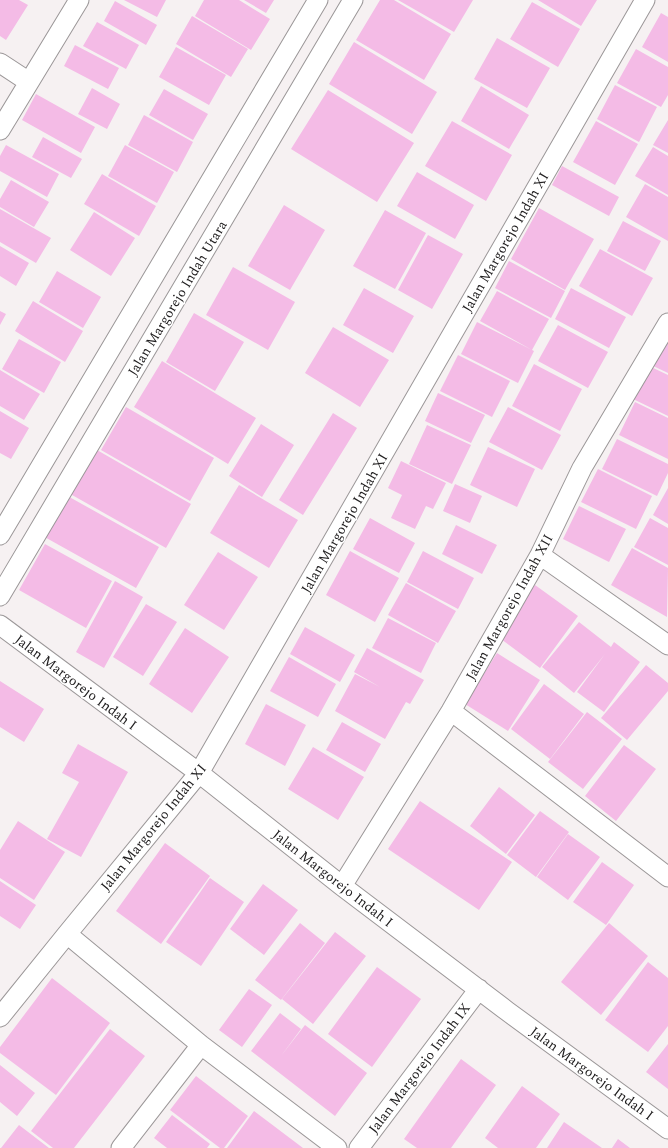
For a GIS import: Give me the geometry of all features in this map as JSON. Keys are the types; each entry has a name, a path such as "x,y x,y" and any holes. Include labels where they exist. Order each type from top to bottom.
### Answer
{"street":[{"path":"0,130 79,0"},
{"path":"0,535 318,0"},
{"name":"Jalan Margorejo Indah Utara","path":"0,596 353,0"},
{"name":"Jalan Margorejo Indah XI","path":"0,1017 199,773 645,0"},
{"path":"0,63 29,82"},
{"name":"Jalan Margorejo Indah XII","path":"342,886 451,711 540,555 582,468 668,323"},
{"path":"540,555 668,645"},
{"name":"Jalan Margorejo Indah I","path":"0,626 199,773 342,886 513,1015 668,1129"},
{"path":"451,711 668,877"},
{"path":"67,934 200,1045 337,1148"},
{"name":"Jalan Margorejo Indah IX","path":"359,1148 480,989"},
{"path":"121,1148 200,1045"}],"building":[{"path":"0,0 19,0 28,5 6,40 0,36"},
{"path":"124,0 166,0 157,17"},
{"path":"204,0 239,0 270,19 251,50 195,16"},
{"path":"244,0 274,0 266,13"},
{"path":"380,0 394,0 451,34 424,80 356,40"},
{"path":"398,0 473,0 454,32"},
{"path":"538,0 597,0 581,26"},
{"path":"115,1 157,25 146,45 104,21"},
{"path":"532,2 580,29 558,67 510,39"},
{"path":"661,13 668,17 668,62 642,47"},
{"path":"192,16 248,49 231,77 176,44"},
{"path":"97,22 139,45 126,69 83,46"},
{"path":"497,38 550,68 527,108 474,79"},
{"path":"354,42 437,92 412,134 329,84"},
{"path":"75,45 119,68 108,89 64,66"},
{"path":"176,47 226,75 209,105 159,77"},
{"path":"636,49 668,67 668,95 661,107 617,83"},
{"path":"615,85 657,107 639,142 597,119"},
{"path":"481,86 529,115 509,149 461,121"},
{"path":"92,88 120,104 107,129 78,114"},
{"path":"164,89 208,114 193,140 149,115"},
{"path":"328,90 414,143 377,202 291,149"},
{"path":"36,94 95,127 81,153 22,120"},
{"path":"144,115 193,142 177,172 128,145"},
{"path":"668,120 668,153 653,145"},
{"path":"452,121 512,155 486,201 425,166"},
{"path":"596,121 638,144 615,185 573,162"},
{"path":"43,137 82,159 71,178 32,157"},
{"path":"6,145 59,174 47,197 0,171 0,156"},
{"path":"125,145 174,172 157,203 108,176"},
{"path":"653,147 668,156 668,195 635,176"},
{"path":"562,166 619,197 609,216 552,185"},
{"path":"417,172 474,205 455,239 397,206"},
{"path":"102,174 156,206 139,236 84,204"},
{"path":"11,180 49,202 34,227 0,207 0,199"},
{"path":"645,184 668,197 668,241 626,217"},
{"path":"284,205 325,230 290,290 248,266"},
{"path":"539,208 594,239 565,290 511,259"},
{"path":"0,209 51,238 36,263 0,242"},
{"path":"385,210 426,233 395,289 353,266"},
{"path":"94,212 135,238 111,276 70,250"},
{"path":"623,221 661,241 645,271 607,251"},
{"path":"428,235 463,254 432,309 398,290"},
{"path":"0,246 29,263 16,286 0,276"},
{"path":"600,249 653,278 632,316 579,286"},
{"path":"509,261 565,291 551,318 495,288"},
{"path":"233,267 295,302 268,350 206,315"},
{"path":"57,271 101,297 83,328 39,302"},
{"path":"364,288 414,316 393,353 343,325"},
{"path":"571,288 626,317 609,348 555,319"},
{"path":"497,291 549,319 532,350 480,321"},
{"path":"33,301 83,331 65,362 15,331"},
{"path":"0,311 6,314 0,325"},
{"path":"194,313 244,342 215,391 166,362"},
{"path":"477,322 534,351 518,383 461,354"},
{"path":"558,325 608,352 588,388 538,361"},
{"path":"333,327 389,360 360,407 305,373"},
{"path":"668,330 668,373 649,364"},
{"path":"19,339 61,362 44,393 2,369"},
{"path":"458,355 510,381 492,417 440,391"},
{"path":"162,361 256,418 228,464 134,407"},
{"path":"534,364 582,389 560,431 512,406"},
{"path":"649,366 668,375 668,416 633,399"},
{"path":"0,370 40,394 24,420 0,406"},
{"path":"438,393 485,415 471,443 425,421"},
{"path":"635,402 668,418 668,459 619,435"},
{"path":"126,407 214,458 190,501 101,450"},
{"path":"508,407 561,435 542,470 489,442"},
{"path":"0,411 29,428 11,459 0,453"},
{"path":"333,413 357,428 303,515 279,500"},
{"path":"261,424 294,445 262,497 229,476"},
{"path":"427,425 471,445 452,484 409,464"},
{"path":"617,439 668,464 668,473 657,496 602,469"},
{"path":"90,446 191,504 166,548 65,491"},
{"path":"488,447 535,469 517,507 470,485"},
{"path":"401,461 446,483 433,509 426,506 415,529 391,518 402,495 388,488"},
{"path":"598,469 652,496 636,529 581,502"},
{"path":"455,484 482,496 470,523 443,511"},
{"path":"239,485 298,520 269,568 210,533"},
{"path":"668,488 668,524 653,515"},
{"path":"64,494 159,547 136,588 41,535"},
{"path":"579,506 626,529 609,562 563,539"},
{"path":"370,518 415,543 399,573 353,549"},
{"path":"650,518 668,528 668,565 634,547"},
{"path":"456,525 497,545 482,574 442,554"},
{"path":"45,544 112,581 86,628 19,590"},
{"path":"632,548 668,568 667,617 611,585"},
{"path":"350,551 399,578 375,622 326,595"},
{"path":"423,551 474,578 458,609 407,582"},
{"path":"218,552 258,577 224,630 184,605"},
{"path":"115,581 143,597 104,668 76,652"},
{"path":"406,583 456,611 438,643 388,615"},
{"path":"535,585 578,616 540,668 497,636"},
{"path":"146,604 177,622 143,676 113,657"},
{"path":"388,618 436,643 421,673 372,648"},
{"path":"579,622 611,647 614,642 640,662 604,712 577,692 605,654 574,693 542,667"},
{"path":"305,627 355,655 340,682 290,654"},
{"path":"185,628 229,657 192,713 149,684"},
{"path":"367,648 424,680 410,704 406,702 385,739 335,711 355,674 380,687 354,672"},
{"path":"497,653 540,680 508,731 465,704"},
{"path":"289,657 336,684 318,717 270,691"},
{"path":"646,665 668,683 668,691 627,740 601,718"},
{"path":"0,681 44,709 24,742 0,727"},
{"path":"544,684 584,714 550,759 511,729"},
{"path":"266,704 306,725 285,766 245,744"},
{"path":"587,712 622,739 583,789 548,762"},
{"path":"342,722 381,744 365,772 326,750"},
{"path":"78,744 128,772 81,857 47,839 79,782 62,773"},
{"path":"624,745 656,769 616,821 585,796"},
{"path":"313,747 364,777 338,820 288,789"},
{"path":"499,787 535,815 506,854 470,826"},
{"path":"420,801 512,862 479,910 388,849"},
{"path":"540,811 569,832 536,877 507,855"},
{"path":"18,821 65,852 34,900 0,878 0,850"},
{"path":"568,834 600,857 568,900 537,877"},
{"path":"165,843 210,876 161,944 116,911"},
{"path":"602,862 634,885 606,925 573,902"},
{"path":"210,878 244,902 201,966 166,942"},
{"path":"0,881 36,905 20,929 0,916"},
{"path":"263,884 298,910 264,955 230,929"},
{"path":"300,923 325,943 281,1000 255,980"},
{"path":"609,923 648,956 601,1015 561,982"},
{"path":"335,932 366,956 313,1024 282,999"},
{"path":"648,962 668,978 668,1026 648,1052 605,1020"},
{"path":"377,967 421,999 372,1067 328,1034"},
{"path":"52,978 110,1023 56,1095 0,1053 0,1047"},
{"path":"249,989 272,1005 242,1047 219,1030"},
{"path":"280,1013 301,1029 281,1056 305,1025 367,1073 335,1116 251,1051"},
{"path":"110,1029 145,1056 74,1148 53,1148 31,1131"},
{"path":"668,1044 668,1089 646,1072"},
{"path":"461,1059 496,1085 451,1148 417,1148 404,1139"},
{"path":"0,1065 35,1093 17,1116 0,1102"},
{"path":"196,1076 248,1116 224,1148 220,1148 170,1110"},
{"path":"522,1086 560,1114 536,1148 498,1148 485,1138"},
{"path":"254,1111 303,1148 227,1148"},
{"path":"172,1115 210,1144 207,1148 167,1148 154,1138"},
{"path":"564,1122 602,1148 547,1148"},
{"path":"19,1125 49,1148 1,1148"},
{"path":"618,1139 630,1148 612,1148"}]}
